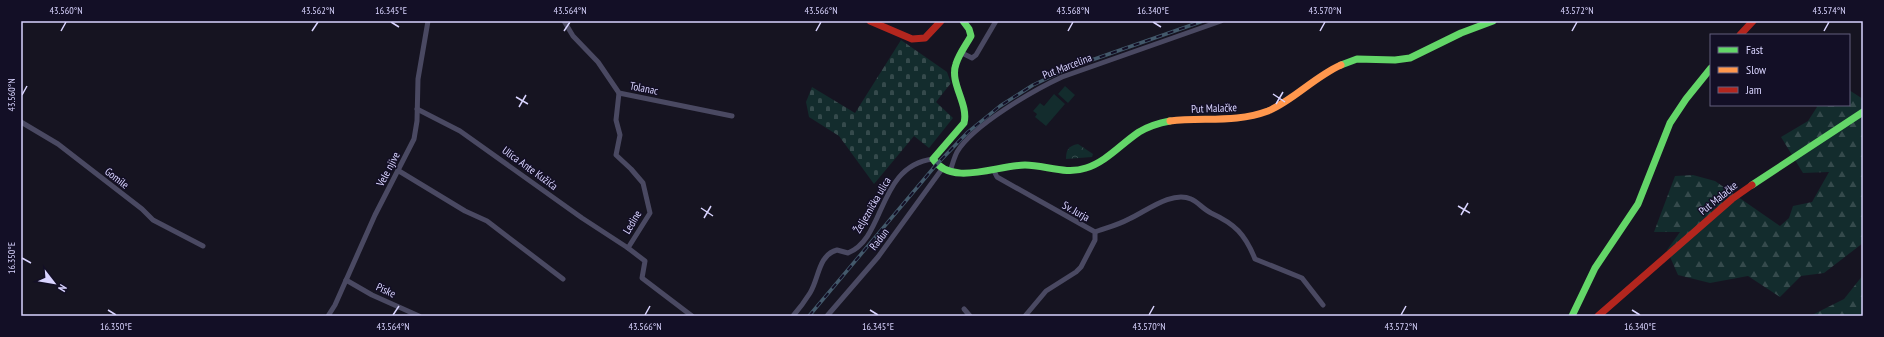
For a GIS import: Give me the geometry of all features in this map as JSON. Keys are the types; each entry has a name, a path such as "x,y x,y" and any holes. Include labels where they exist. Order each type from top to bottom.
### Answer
{"main road":[{"path":"870,21 912,39 925,38 941,21"},
{"path":"933,159 964,123 966,116 955,76 955,65 970,36 969,29 963,21"},
{"name":"Put Malačke","path":"933,159 936,165 950,172 970,173 1023,165 1076,170 1087,168 1103,160 1146,128 1177,119 1223,121 1256,115 1277,107 1334,69 1350,61 1366,59 1399,60 1410,58 1458,34 1493,21"},
{"path":"1741,34 1752,21"},
{"path":"1572,316 1595,268 1608,246 1638,204 1670,123 1686,99 1710,69"},
{"name":"Put Malačke","path":"1598,316 1672,253 1732,199 1863,112"}],"street":[{"name":"Vele njive","path":"328,316 375,215 399,171 414,139 418,78 428,21"},
{"name":"Tolanac","path":"564,21 573,36 598,62 619,93 732,116"},
{"path":"962,53 972,58 976,55 996,21"},
{"name":"Put Marcelina","path":"950,172 958,151 969,138 983,125 1040,87 1062,77 1221,21"},
{"name":"Ledine","path":"619,93 616,120 620,135 616,155 631,168 643,183 650,213 628,248 645,261 642,278 692,316"},
{"name":"Ulica Ante Kužića","path":"417,109 460,131 582,218 628,248"},
{"name":"Gomile","path":"21,122 58,144 142,209 153,220 203,246"},
{"name":"Željeznička ulica","path":"793,316 810,294 819,268 827,256 837,250 848,253 856,248 871,230 880,208 898,179 908,169 918,163 933,159"},
{"name":"Radun","path":"827,316 878,257 942,169"},
{"name":"Sv. Jurja","path":"994,170 997,177 1095,232 1095,240 1081,267 1076,272 1046,291 1024,316"},
{"path":"399,171 465,212 486,221 563,279"},
{"path":"1095,232 1130,219 1148,208 1174,197 1190,198 1204,210 1228,220 1247,241 1255,259 1302,278 1323,305"},
{"name":"Piske","path":"346,280 372,295 419,316"},
{"path":"964,309 970,316"}],"green space":[{"path":"901,40 947,72 951,83 936,102 953,118 929,148 914,136 874,184 839,136 809,117 806,102 812,87 855,113"},
{"path":"1065,86 1075,95 1068,103 1058,94"},
{"path":"1850,91 1863,99 1863,243 1824,273 1801,276 1780,297 1748,276 1710,283 1678,275 1667,250 1680,232 1654,232 1675,176 1693,175 1715,181 1780,226 1789,218 1793,206 1812,202 1829,172 1803,173 1781,137 1808,121 1817,107 1850,106"},
{"path":"1054,94 1065,104 1046,126 1035,117 1037,114 1033,111 1040,103 1044,106"},
{"path":"1078,144 1093,154 1092,157 1066,159 1068,149"},
{"path":"1863,275 1863,316 1810,316 1844,299"}],"railway":[{"path":"809,316 936,165 968,132 1000,106 1033,85 1069,68 1203,21"}],"traffic: fast":[{"path":"963,21 969,29 971,36 956,64 955,79 964,108 964,123 933,159 941,167 951,172 976,172 1025,165 1063,170 1078,170 1100,162 1139,132 1154,125 1170,121"},
{"path":"1341,65 1357,59 1395,60 1410,58 1461,33 1493,21"},
{"path":"1572,316 1595,268 1638,204 1670,123 1686,99 1710,69"},
{"path":"1752,185 1863,112"}],"traffic: slow":[{"path":"1170,121 1232,118 1256,115 1268,111 1287,101 1322,76 1341,65"}],"traffic: jam":[{"path":"870,21 912,39 925,38 941,21"},
{"path":"1741,34 1753,21"},
{"path":"1598,316 1732,199 1752,185"}]}
